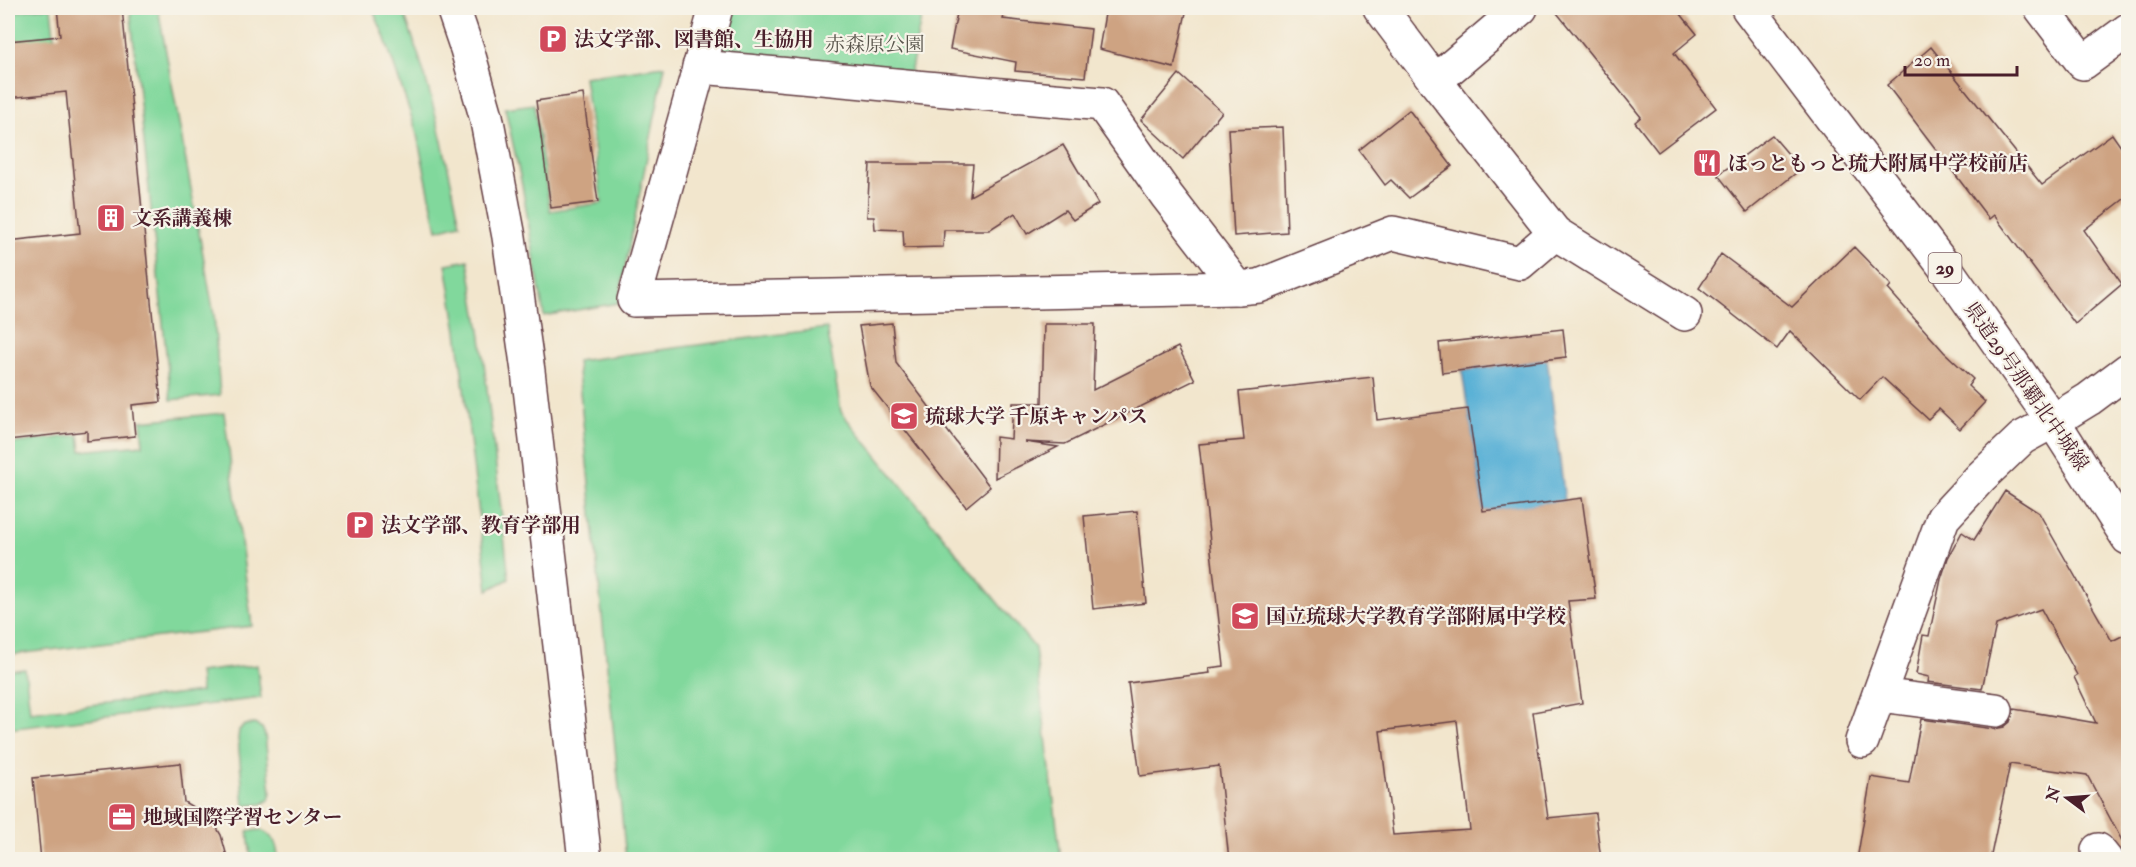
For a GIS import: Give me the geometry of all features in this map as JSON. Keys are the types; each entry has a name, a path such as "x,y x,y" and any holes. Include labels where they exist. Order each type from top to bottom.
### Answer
{"street":[{"path":"453,8 486,116 509,237 529,382 585,860"},
{"path":"716,8 634,300 1238,288 1259,285 1393,233 1520,263 1556,233"},
{"path":"1380,8 1556,233 1685,314"},
{"path":"1435,81 1521,8"},
{"name":"県道29号那覇北中城線","path":"1748,8 1947,270 2053,421 2128,538"},
{"path":"2041,8 2083,63 2128,30"},
{"path":"699,67 1102,104 1167,196 1238,288"},
{"path":"1862,741 1943,518 2022,438 2089,399 2128,370"},
{"path":"1879,695 1996,710"}],"green space":[{"path":"51,8 55,44 17,48 16,39 8,39 8,13"},
{"path":"130,8 158,8 214,315 220,395 171,400"},
{"path":"372,8 402,8 428,88 460,224 437,230 416,130 383,33"},
{"name":"赤森原公園","path":"716,8 923,8 908,85 699,67"},
{"path":"665,66 618,303 544,316 522,185 505,108 534,104 550,211 602,203 584,77"},
{"path":"468,260 481,337 509,579 488,590 457,331 446,264"},
{"path":"827,328 841,412 1035,648 1061,859 626,859 577,361"},
{"path":"224,413 252,626 8,655 8,444 79,435 81,451 143,445 141,421"},
{"path":"257,665 261,698 8,729 8,671 25,669 30,712 201,692 199,672"},
{"path":"254,724 262,728 265,735 271,792 269,800 262,804 244,806 239,730 245,725"},
{"path":"261,830 274,842 278,859 251,859 248,831"}],"water":[{"path":"1547,359 1565,501 1483,511 1462,371"}],"building":[{"name":"文系講義棟","path":"57,8 122,8 161,402 132,405 135,436 87,441 87,431 8,440 8,241 80,233 66,92 8,98 8,41 60,36"},
{"path":"958,8 1006,8 1003,19 1091,29 1085,77 1015,71 1016,62 950,49"},
{"path":"1106,8 1187,8 1174,68 1099,49"},
{"path":"1553,8 1676,8 1697,34 1674,53 1716,108 1658,152 1635,122 1641,117"},
{"path":"1931,47 2042,185 2112,134 2128,157 2128,196 2084,230 2122,284 2075,324 1994,215 1989,219 1887,85"},
{"path":"1179,74 1222,112 1183,159 1141,120"},
{"path":"583,94 598,202 551,208 536,101"},
{"path":"1409,110 1452,166 1409,198 1391,180 1385,185 1359,150"},
{"path":"1283,127 1287,232 1234,236 1228,129"},
{"path":"1772,135 1801,169 1747,212 1718,175"},
{"path":"1063,145 1098,204 1073,220 1065,210 1027,234 1015,213 989,230 944,230 943,247 904,248 903,230 875,229 874,217 867,217 870,164 973,164 970,196"},
{"path":"1854,247 1891,285 1888,289 1944,352 1973,379 1968,386 1985,402 1960,429 1939,409 1928,419 1882,377 1860,400 1790,331 1777,349 1699,288 1721,254 1792,307"},
{"path":"892,323 896,363 990,487 966,507 870,386 859,326"},
{"path":"1044,324 1095,324 1093,390 1178,347 1195,380 1065,444 1025,442 1058,447 995,478 996,437 1011,439 1013,403 1042,403"},
{"path":"1563,329 1566,357 1442,373 1439,343"},
{"path":"1373,377 1377,420 1468,409 1483,511 1582,498 1596,599 1568,601 1582,703 1533,712 1548,818 1595,813 1601,860 1293,860 1293,855 1259,860 1229,860 1219,766 1140,776 1128,683 1210,673 1209,668 1224,666 1199,444 1244,440 1239,392","holes":["1457,721 1470,830 1393,835 1380,731"]},
{"path":"2005,491 2039,513 2112,641 2128,633 2128,852 2087,775 2010,764 1990,860 1857,860 1871,777 1909,783 1921,719 1994,729 2004,727 2010,722 2014,709 2096,723 2074,677 2077,675 2041,609 1996,625 1982,689 1928,682 1929,677 1916,674 1923,635 1929,636 1941,579 1948,558 1962,532 1974,540"},
{"path":"1137,511 1146,603 1093,609 1084,516"},
{"name":"地域国際学習センター","path":"180,763 184,802 200,811 214,823 221,835 228,860 41,860 33,778"}],"place":[{"name":"法文学部、図書館、生協用","path":"553,39"},
{"name":"ほっともっと琉大附属中学校前店","path":"1707,163"},
{"name":"文系講義棟","path":"111,218"},
{"name":"琉球大学 千原キャンパス","path":"904,416"},
{"name":"法文学部、教育学部用","path":"360,525"},
{"name":"国立琉球大学教育学部附属中学校","path":"1245,616"},
{"name":"地域国際学習センター","path":"122,817"}]}
